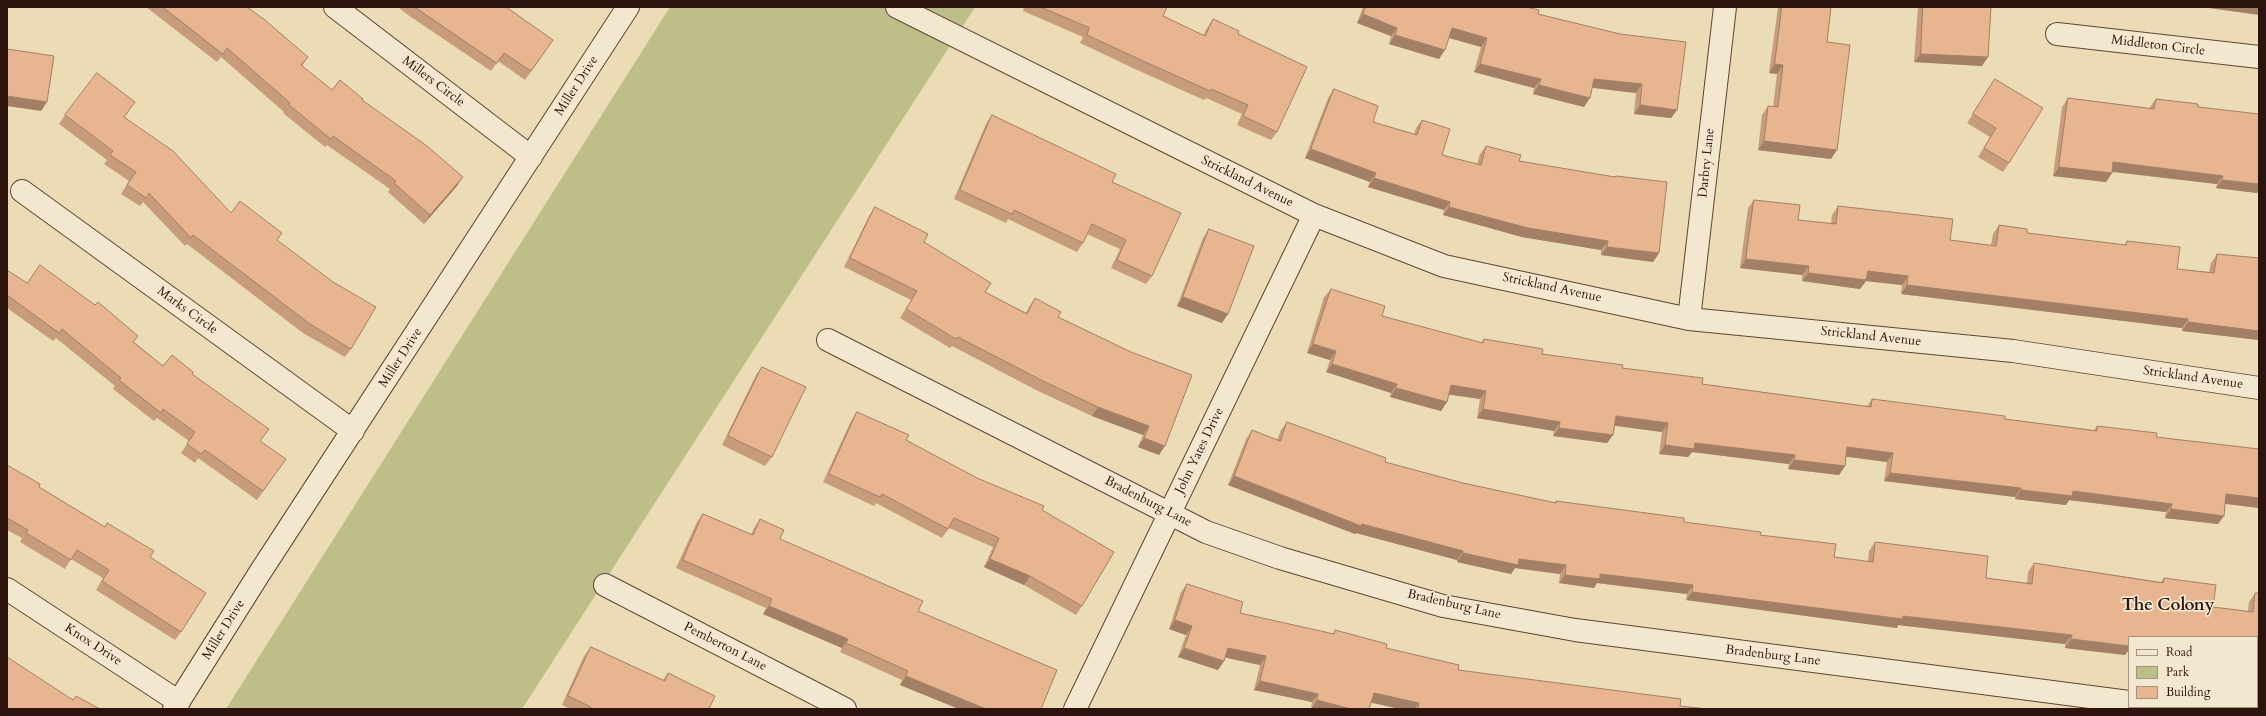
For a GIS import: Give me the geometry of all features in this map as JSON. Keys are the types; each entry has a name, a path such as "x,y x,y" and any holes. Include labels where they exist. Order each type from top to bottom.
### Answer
{"street":[{"name":"Millers Circle","path":"335,7 531,157"},
{"name":"Miller Drive","path":"176,705 628,7"},
{"name":"Strickland Avenue","path":"897,7 1314,215 1444,266 1689,318 2013,352 2259,388"},
{"name":"Darbry Lane","path":"1689,318 1725,7"},
{"name":"Middleton Circle","path":"2057,34 2259,58"},
{"name":"Marks Circle","path":"22,191 353,431"},
{"name":"John Yates Drive","path":"1075,709 1096,661 1170,513 1314,215"},
{"name":"Bradenburg Lane","path":"828,340 1206,532 1280,558 1443,606 1575,630 2128,702"},
{"name":"Pemberton Lane","path":"605,585 845,709"},
{"name":"Knox Drive","path":"7,589 176,705"}],"green space":[{"path":"670,7 975,7 522,709 226,709"}],"building":[{"path":"163,7 247,7 265,20 308,57 301,65 332,90 340,80 363,99 362,100 427,146 463,177 430,215 394,183 396,181 333,136 331,139 289,105 290,103 227,48 223,54"},
{"path":"415,7 506,7 553,40 531,71 504,53 497,63"},
{"path":"1041,7 1167,7 1163,16 1205,36 1213,19 1239,31 1238,34 1307,67 1277,132 1243,116 1248,105 1211,89 1210,91 1087,35 1089,28"},
{"path":"1366,7 1526,7 1539,10 1538,14 1620,34 1686,42 1677,110 1640,105 1642,84 1594,79 1590,98 1539,85 1541,79 1480,64 1487,38 1452,28 1445,50 1395,35 1397,28 1363,14"},
{"path":"1782,7 1831,7 1827,42 1850,45 1837,150 1764,141 1768,106 1778,107 1783,65 1775,64"},
{"path":"1923,7 1991,7 1988,57 1921,54"},
{"path":"7,49 54,56 47,102 7,96"},
{"path":"97,73 135,102 124,117 173,151 231,213 240,201 282,233 277,240 333,282 376,307 351,349 310,324 193,235 191,238 149,193 146,198 127,185 136,172 110,155 113,151 65,115"},
{"path":"1995,79 2043,108 2009,163 1984,148 1996,128 1973,114"},
{"path":"1334,89 1378,106 1373,122 1417,135 1422,120 1450,129 1442,155 1481,165 1486,146 1521,155 1519,161 1615,177 1667,182 1659,253 1607,247 1608,241 1528,228 1449,207 1450,202 1374,178 1376,173 1311,149"},
{"path":"2068,98 2154,109 2156,99 2198,104 2198,107 2259,114 2259,184 2222,180 2223,176 2113,162 2112,173 2059,167"},
{"path":"992,115 1116,174 1112,182 1181,213 1152,276 1117,260 1126,240 1092,224 1083,243 1014,210 1012,214 960,190"},
{"path":"1754,200 1800,205 1798,220 1836,224 1838,206 1953,219 1950,240 1996,246 1999,225 2027,229 2027,233 2126,245 2127,241 2180,247 2177,269 2214,273 2217,254 2259,258 2259,331 2188,322 2188,319 1907,285 1908,276 1868,271 1866,280 1808,273 1809,266 1746,259"},
{"path":"875,207 928,234 924,242 991,283 985,292 1027,314 1035,298 1061,312 1058,317 1131,352 1192,375 1165,446 1144,438 1149,426 1098,407 1045,382 958,337 956,339 906,309 917,291 850,258"},
{"path":"1209,229 1254,246 1228,314 1183,297"},
{"path":"40,265 95,305 98,302 138,336 133,342 163,366 172,355 193,372 192,374 269,429 260,441 286,459 263,491 205,450 201,454 187,444 195,432 163,409 161,413 119,380 121,378 62,329 59,333 7,295 7,270 27,283"},
{"path":"1331,289 1385,306 1382,316 1483,343 1484,339 1543,349 1542,354 1623,365 1622,368 1703,378 1702,384 1871,407 1872,399 2005,416 2005,419 2097,431 2097,426 2157,433 2156,437 2259,449 2259,498 2226,494 2224,516 2171,509 2172,504 2073,491 2072,496 2021,490 2021,488 1890,473 1893,453 1847,447 1845,466 1794,460 1795,455 1695,443 1694,449 1665,445 1668,423 1616,416 1613,435 1559,428 1560,422 1483,409 1486,391 1451,385 1447,402 1396,388 1397,384 1332,364 1336,351 1313,344"},
{"path":"762,367 806,387 772,457 728,436"},
{"path":"857,412 909,435 906,440 977,478 1044,506 1042,510 1114,552 1082,606 1030,576 990,559 999,538 954,518 948,529 882,494 880,497 829,474"},
{"path":"1287,422 1386,458 1385,462 1463,483 1556,503 1556,501 1684,518 1684,522 1761,532 1760,535 1836,544 1834,557 1873,562 1875,542 1988,556 1986,578 2032,584 2034,563 2163,583 2164,578 2216,585 2213,607 2253,612 2255,593 2259,593 2259,663 2258,636 2128,636 2128,646 2071,639 2072,635 1903,616 1903,619 1692,592 1693,585 1600,574 1600,579 1565,575 1566,565 1519,559 1518,565 1463,553 1463,551 1362,524 1361,526 1234,476 1252,430 1280,441"},
{"path":"7,465 40,484 39,487 105,527 107,523 154,551 150,557 206,593 181,632 102,581 109,570 77,550 71,560 26,533 28,530 7,518"},
{"path":"703,514 753,535 760,519 784,530 780,539 923,601 918,611 1057,670 1041,709 986,709 906,676 908,671 846,643 848,639 769,606 772,599 683,560"},
{"path":"1187,584 1243,602 1240,613 1334,634 1335,630 1387,644 1386,648 1459,665 1458,670 1681,699 1680,706 1707,709 1418,709 1419,703 1374,693 1369,709 1351,709 1317,700 1318,694 1260,681 1266,656 1228,648 1224,661 1184,648 1192,626 1175,620"},
{"path":"591,647 665,681 668,673 715,696 709,709 590,709 591,707 568,696"},
{"path":"7,657 73,700 76,696 100,709 7,709"}],"district":[{"name":"The Colony","path":"2168,606"}]}
